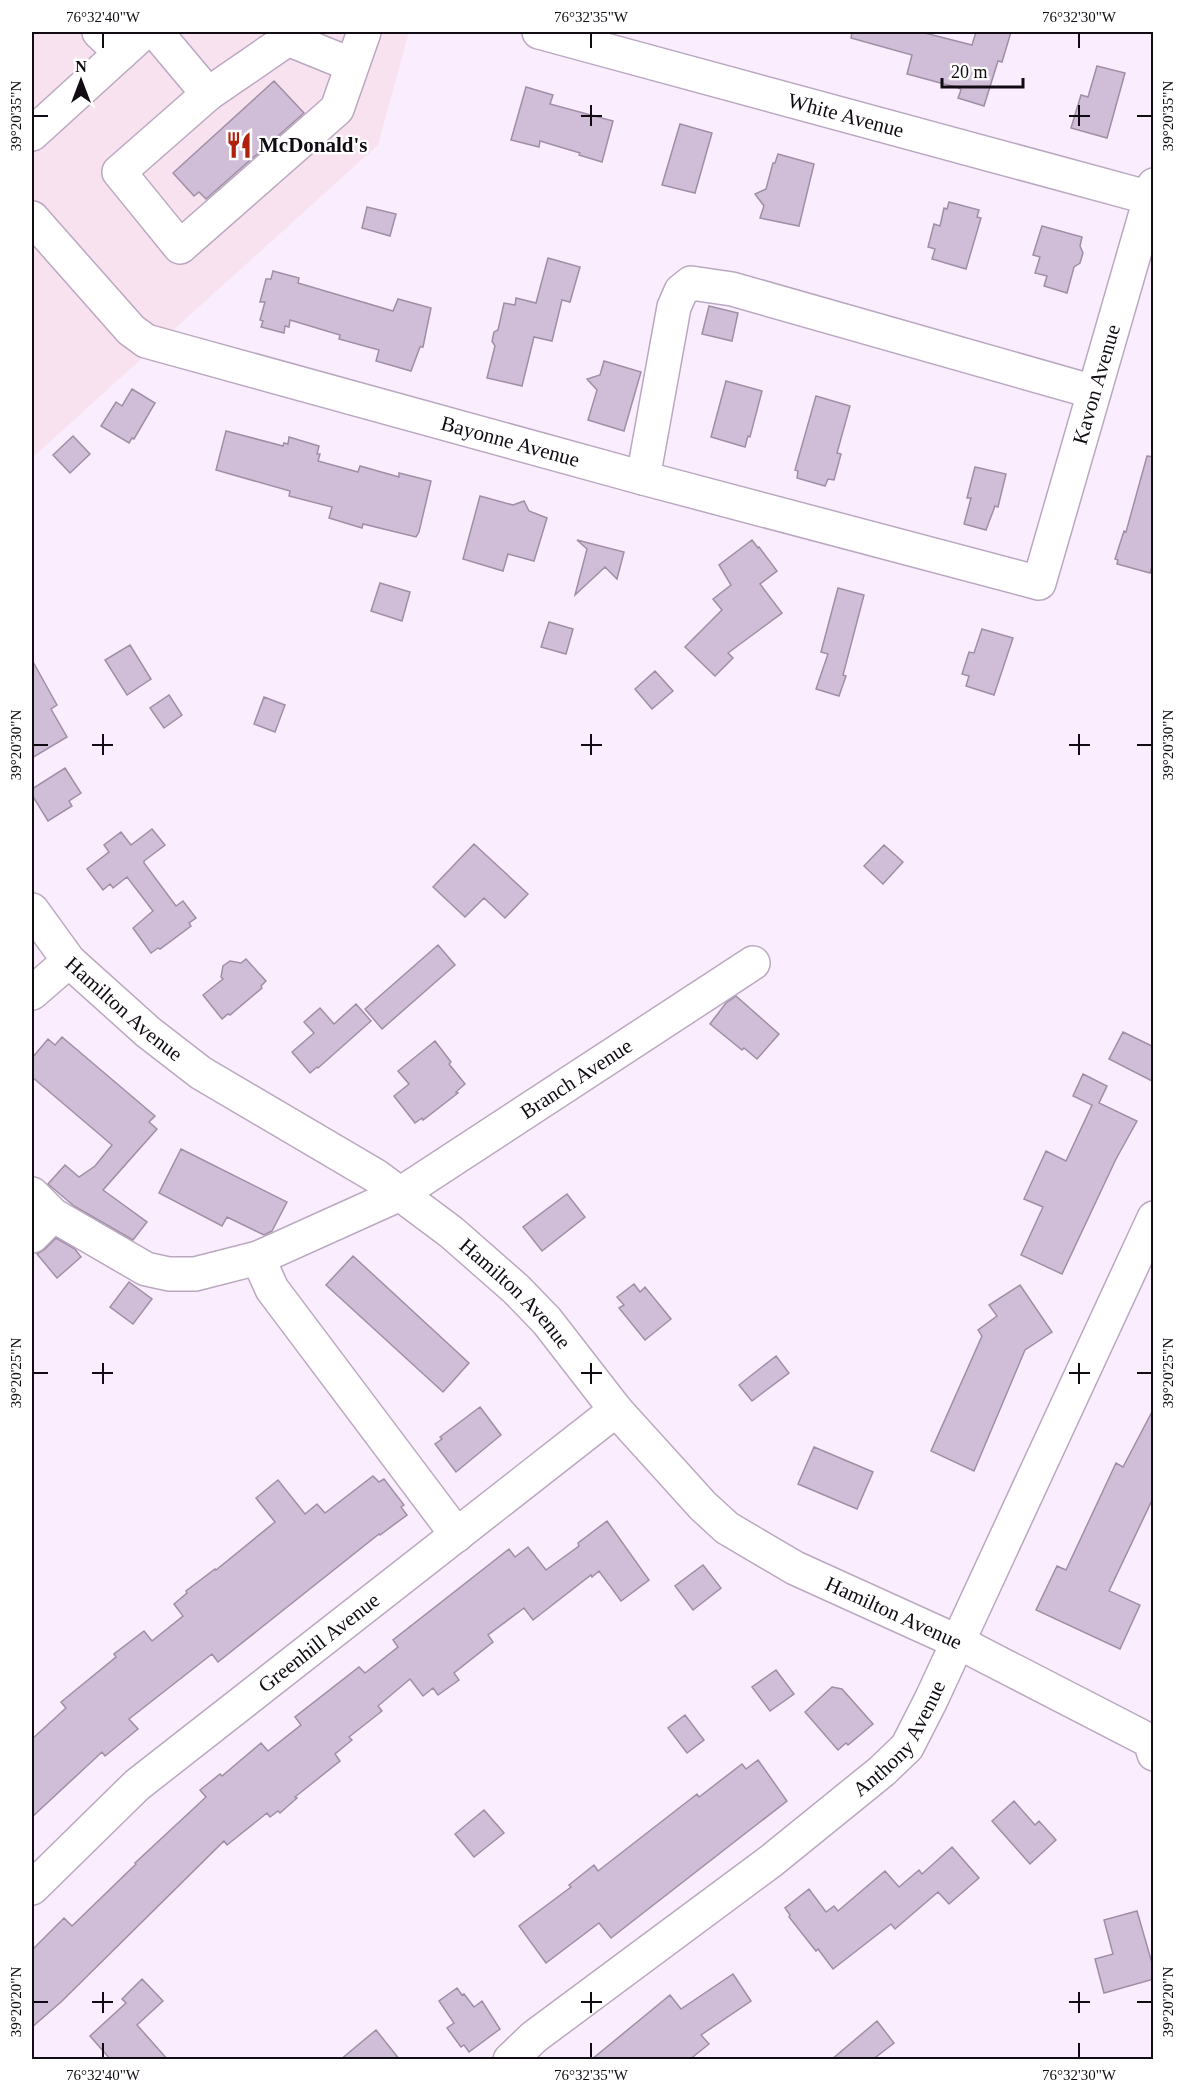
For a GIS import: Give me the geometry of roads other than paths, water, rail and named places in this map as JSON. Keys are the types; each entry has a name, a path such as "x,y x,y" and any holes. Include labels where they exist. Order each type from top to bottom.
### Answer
{"street":[{"path":"156,32 208,94"},
{"path":"352,65 288,39 208,94 119,172 180,247 337,109 364,32"},
{"name":"White Avenue","path":"539,32 623,43 1152,194"},
{"path":"32,134 122,39"},
{"name":"Kavon Avenue","path":"1039,583 1152,194"},
{"name":"Bayonne Avenue","path":"32,218 132,330 146,341 643,478 1039,583"},
{"path":"643,478 674,307 681,291 691,283 732,289 1094,392"},
{"name":"Hamilton Avenue","path":"32,910 69,961 148,1032 201,1073 357,1164 400,1194 451,1232 516,1289 547,1321 616,1410 703,1506 727,1528 795,1568 956,1641 1152,1745"},
{"path":"32,993 69,961"},
{"name":"Branch Avenue","path":"39,1215 146,1269 170,1274 195,1274 258,1258 400,1194 753,963"},
{"name":"Anthony Avenue","path":"510,2060 534,2037 771,1861 882,1771 907,1747 931,1700 956,1641 1154,1218"},
{"path":"258,1258 278,1298 457,1535"},
{"name":"Greenhill Avenue","path":"32,1888 137,1785 616,1410"}],"place":[{"name":"McDonald's","path":"239,145"}]}
